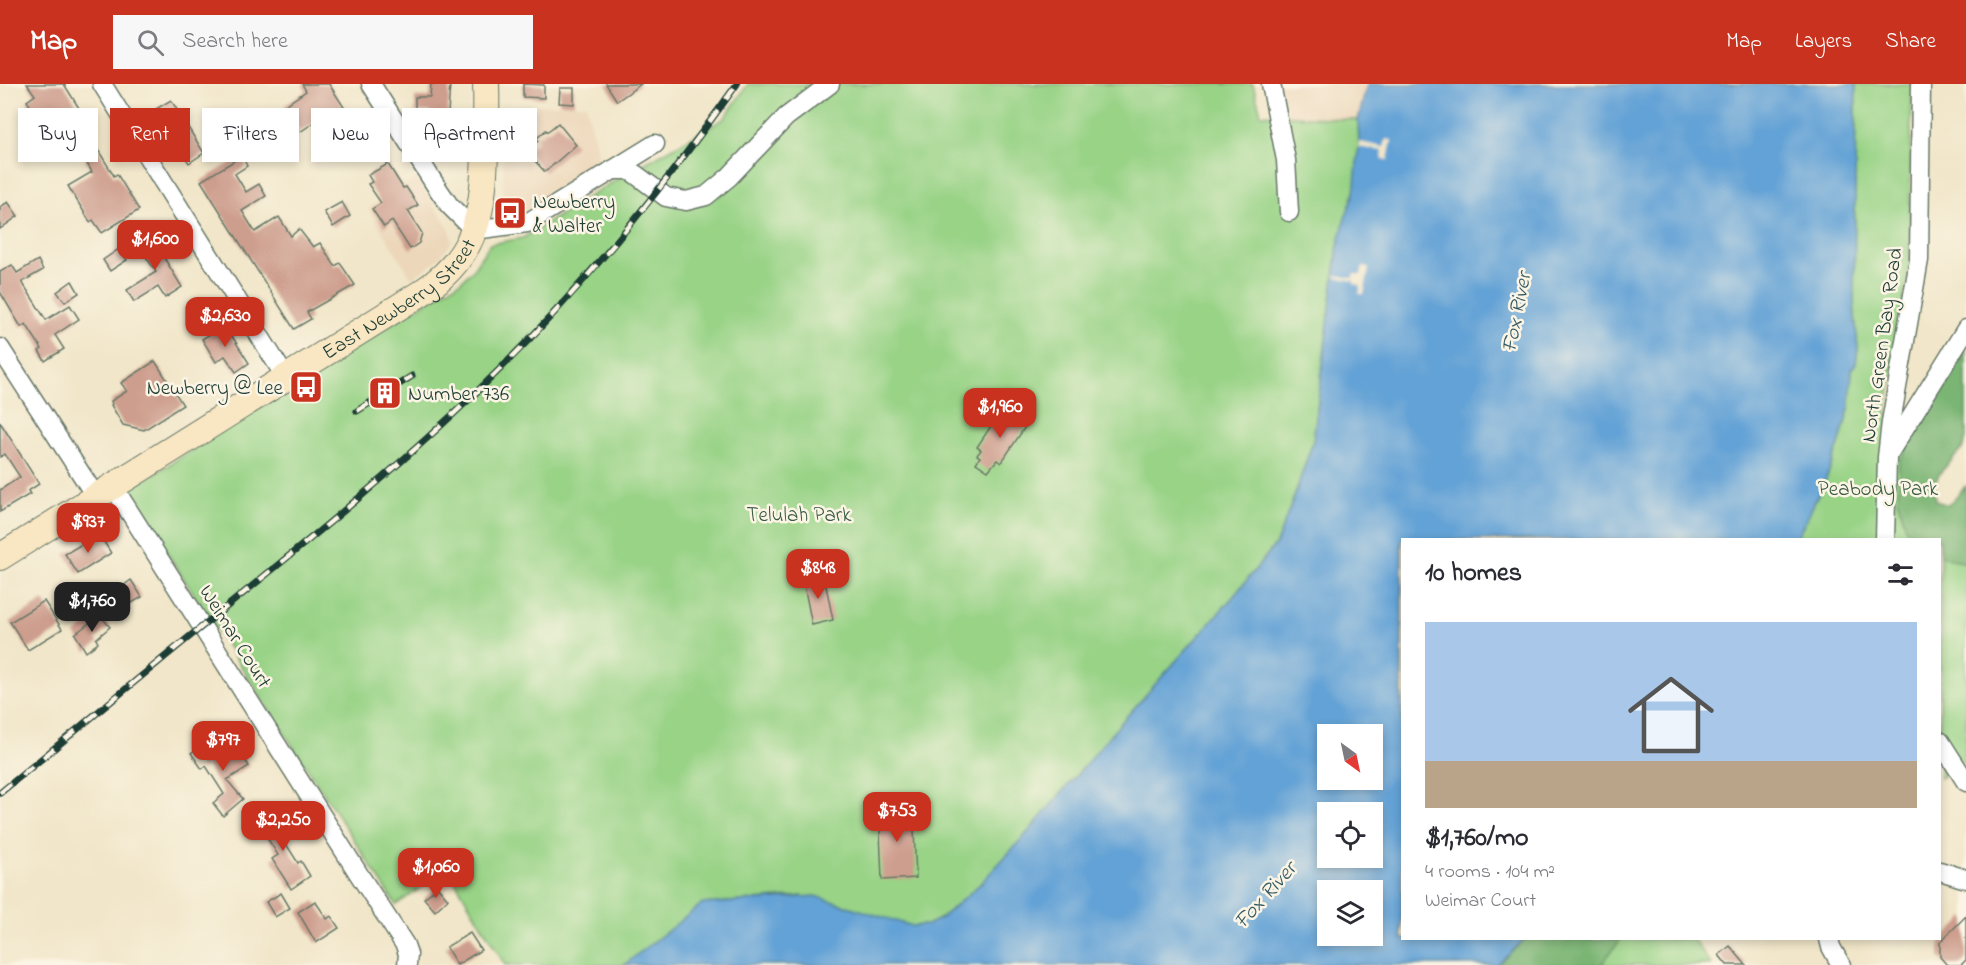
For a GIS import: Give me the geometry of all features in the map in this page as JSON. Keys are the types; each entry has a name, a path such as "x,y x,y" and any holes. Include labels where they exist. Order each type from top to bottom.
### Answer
{"main road":[{"path":"474,230 483,193 486,84"},
{"name":"East Newberry Street","path":"0,557 432,285 453,266 468,245 474,230"}],"street":[{"path":"102,84 286,378"},
{"path":"371,84 436,186 450,205 474,230"},
{"path":"612,170 628,170 666,197 686,201 706,196 729,177 786,117 831,84"},
{"path":"1271,84 1286,160 1289,212"},
{"name":"North Green Bay Road","path":"1885,538 1887,457 1893,401 1919,260 1921,84"},
{"name":"East Newberry Street","path":"474,230 527,223 655,144"},
{"path":"1887,457 1966,329"},
{"name":"Weimar Court","path":"0,348 104,492 360,876 405,945 408,954 407,965"},
{"path":"1941,745 1945,763 1966,782"},
{"path":"1941,871 1966,879"},
{"path":"1829,940 1841,965"}],"shaded area":[{"path":"1279,84 1367,84 1358,120 1288,115"},
{"path":"586,104 602,163 523,212 514,215 503,212 503,162 537,162 537,108 504,108 504,106"},
{"path":"416,178 450,230 452,240 436,261 412,278 368,209"}],"green space":[{"name":"Telulah Park","path":"748,84 1253,84 1261,114 1358,120 1357,178 1338,246 1313,441 1276,544 1233,597 1119,725 1029,831 980,884 941,918 927,925 912,926 802,896 702,904 624,965 505,965 448,869 396,905 127,491 459,283 471,272 490,244 523,238 622,176 724,119"},
{"name":"Peabody Park","path":"1856,84 1912,84 1909,265 1886,414 1920,426 1937,522 1966,511 1966,762 1941,777 1941,538 1797,538 1826,479 1840,442 1850,405 1852,369 1856,363 1858,349 1854,305"},
{"path":"1966,350 1966,438 1962,449 1939,474 1934,486 1936,501 1948,505 1966,486 1966,563 1941,556 1941,538 1911,538 1906,529 1898,499 1899,462 1947,378"},
{"path":"1524,940 1694,940 1711,965 1497,965"},
{"path":"1524,940 1620,940 1601,965 1497,965"}],"water":[{"name":"Fox River","path":"1367,84 1856,84 1854,305 1858,349 1856,363 1852,369 1850,405 1840,442 1826,479 1797,538 1401,538 1401,940 1524,940 1497,965 624,965 702,904 815,896 912,926 927,925 941,918 980,884 1233,597 1276,544 1313,441 1338,246 1354,194 1359,142 1358,120"}],"pier":[{"path":"1386,139 1392,140 1388,160 1382,159 1383,151 1358,147 1359,142 1384,147"},
{"path":"1363,267 1369,268 1364,294 1359,294 1361,285 1335,277 1335,275 1353,278 1354,274 1361,275"}],"building":[{"path":"27,84 64,84 79,108 32,108 27,101 35,95"},
{"path":"302,84 329,84 344,108 311,108 311,125 300,132 299,108 285,108 284,106 306,91"},
{"path":"431,84 450,84 448,108 415,108 415,97 430,97"},
{"path":"523,84 544,85 544,98 523,97"},
{"path":"606,84 641,84 617,101"},
{"path":"560,88 574,88 574,104 559,103"},
{"path":"171,100 176,108 158,108"},
{"path":"558,123 576,145 545,172 536,162 537,138 546,130 547,132"},
{"path":"190,131 202,150 202,154 189,163"},
{"path":"98,150 114,176 117,174 139,210 102,233 93,220 90,222 68,186 92,172 86,162 98,162"},
{"path":"232,162 245,162 247,166 235,174 246,192 259,184 266,196 242,211 255,232 279,217 291,236 299,229 313,247 320,243 335,266 340,263 355,285 307,312 311,319 294,329 201,181"},
{"path":"388,164 403,188 406,187 418,205 408,211 422,233 419,243 410,249 392,221 384,227 372,209 381,203 368,184 372,182 368,175"},
{"path":"8,202 18,216 0,229 0,207"},
{"path":"342,202 350,216 333,227 324,212"},
{"path":"149,229 182,287 165,298 158,287 134,302 127,290 156,272 139,246 143,243 139,236"},
{"path":"119,249 127,260 110,271 103,260"},
{"path":"38,260 43,270 22,282 46,320 70,305 79,319 55,335 64,349 45,361 39,351 42,349 26,324 21,327 0,292 0,272 12,265 17,273"},
{"path":"72,281 79,293 65,302 57,292"},
{"path":"225,325 249,363 236,372 225,356 216,362 202,339"},
{"path":"155,361 183,405 144,430 123,425 111,401 127,391 121,383"},
{"path":"1003,408 1027,424 1001,463 997,460 988,471 976,463 980,457 977,455 981,450 977,447"},
{"path":"0,422 39,484 28,491 30,494 0,512 0,490 20,477 5,454 0,457"},
{"path":"99,534 111,553 78,574 65,554"},
{"path":"824,576 833,620 812,625 803,580"},
{"path":"131,580 142,597 117,612 109,599"},
{"path":"44,601 62,629 28,650 10,622"},
{"path":"100,615 110,627 96,639 98,643 86,652 75,634"},
{"path":"223,741 230,752 237,747 249,766 227,780 243,799 223,816 213,803 224,794 206,766 202,769 191,753 201,746 206,753"},
{"path":"913,806 916,878 882,880 879,807"},
{"path":"273,812 289,836 283,839 298,863 301,861 310,876 291,889 272,859 278,855 257,822"},
{"path":"438,887 448,899 435,911 424,898"},
{"path":"281,893 290,908 275,917 266,902"},
{"path":"315,901 327,919 331,916 339,928 316,943 298,912"},
{"path":"1966,916 1966,960 1961,965 1947,965 1940,957 1940,942"},
{"path":"470,933 481,950 457,965 446,947"},
{"path":"1730,946 1746,965 1727,965 1719,955"}],"railway":[{"path":"0,793 325,527 466,402 532,336 595,267 654,196 737,84"},
{"path":"357,411 412,376"}],"place":[{"name":"Newberry & Walter","path":"510,213"},
{"name":"Newberry @ Lee","path":"306,387"},
{"name":"Number 736","path":"385,393"}]}
